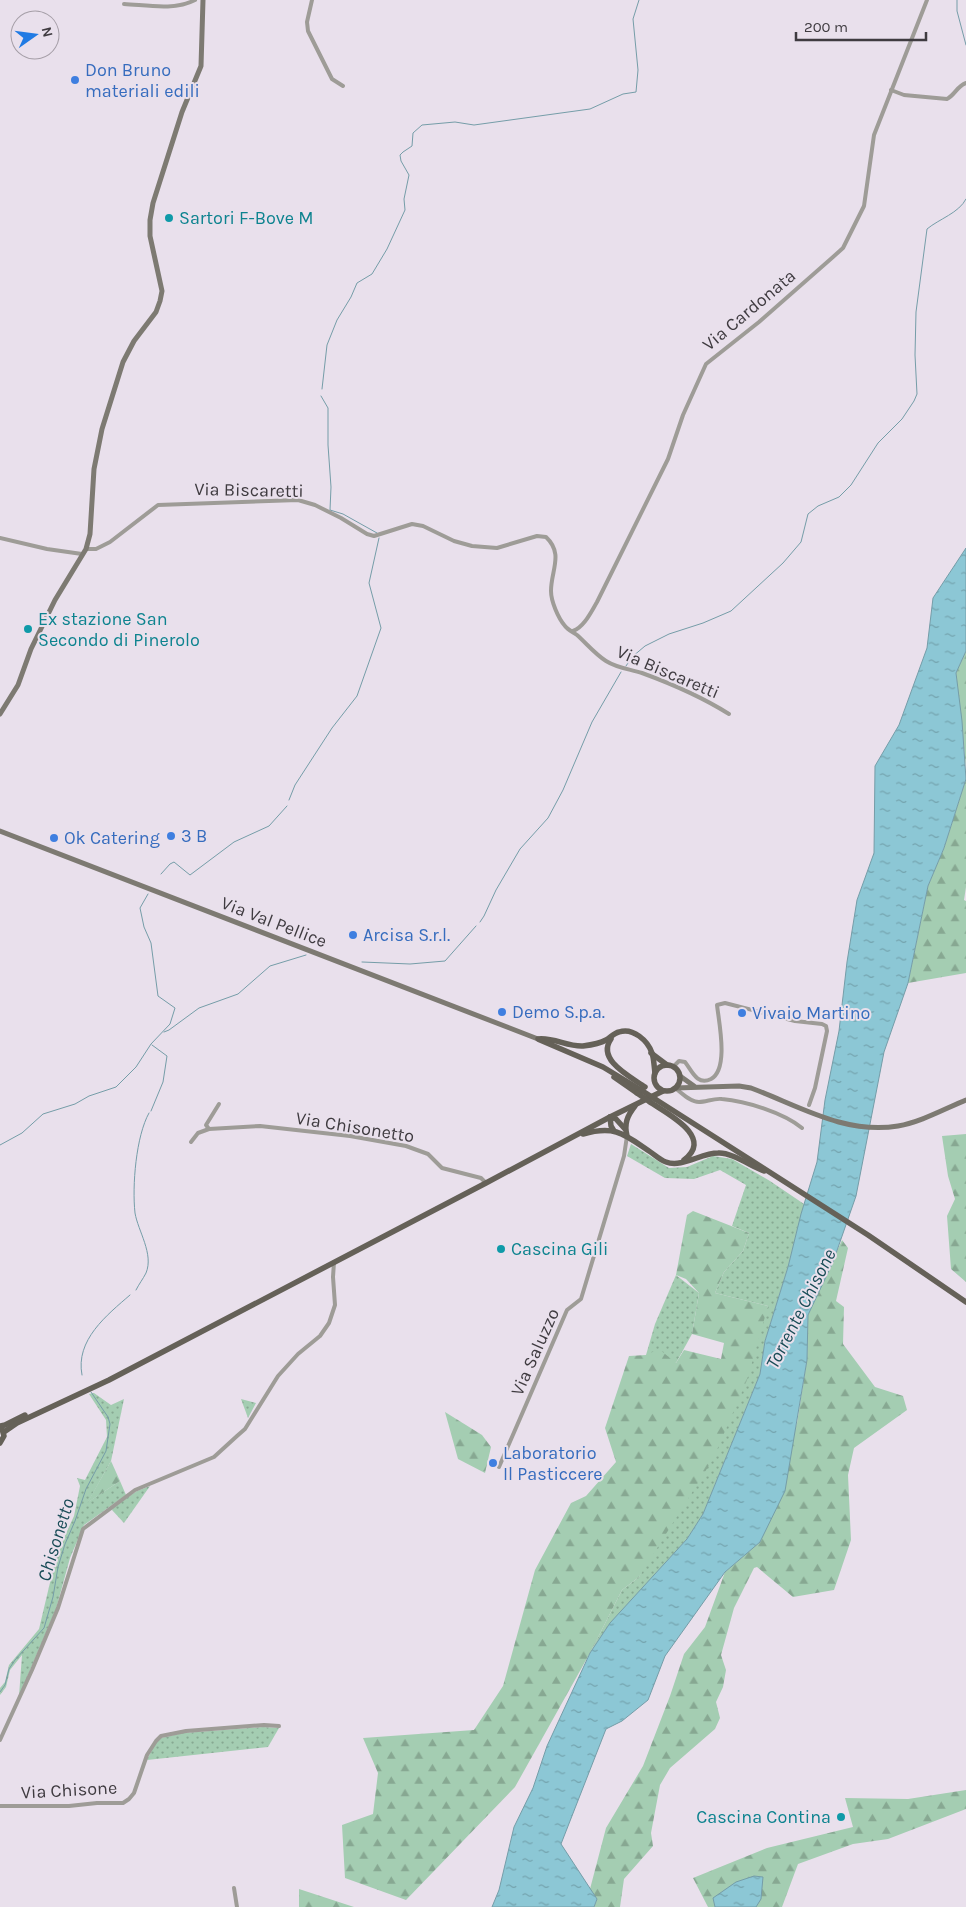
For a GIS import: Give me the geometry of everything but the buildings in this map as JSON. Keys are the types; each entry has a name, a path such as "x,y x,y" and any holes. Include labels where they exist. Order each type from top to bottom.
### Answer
{"main road":[{"path":"0,1443 3,1439 1,1428 17,1423 83,1393 486,1183 610,1116 653,1099 663,1091 672,1090 678,1085 680,1076 652,1053 638,1035 628,1031 620,1032 595,1045 581,1046 545,1038 538,1039"},
{"path":"614,1035 608,1042 609,1058 641,1090"},
{"path":"538,1039 603,1067 641,1090 690,1130 694,1143 693,1150 690,1156 681,1162"},
{"path":"652,1053 655,1073 653,1099"},
{"path":"655,1073 660,1067 670,1066"},
{"path":"654,1082 663,1091"},
{"path":"653,1099 868,1235 966,1302"},
{"path":"626,1133 629,1113 636,1105"},
{"path":"610,1116 616,1119 626,1133 666,1162 681,1162 709,1154 726,1154 777,1177"},
{"path":"610,1116 611,1126 614,1130"},
{"path":"558,1145 583,1134 598,1130 614,1130 626,1133"}],"street":[{"path":"124,4 164,6 183,4 195,0"},
{"path":"0,714 18,684 31,649 55,600 84,552 90,534 94,469 102,429 123,362 134,341 156,312 160,301 162,291 150,236 150,220 153,203 182,112 201,66 203,0"},
{"path":"312,0 307,22 308,30 332,79 343,86"},
{"name":"Via Cardonata","path":"573,631 584,622 597,602 668,459 683,415 706,364 759,322 844,248 864,206 874,135 927,0"},
{"path":"891,90 904,95 947,99 960,86 966,83"},
{"name":"Via Biscaretti","path":"84,552 96,549 110,542 158,505 203,502 298,500 307,502 341,518 367,534 374,536 412,524 423,526 472,546 497,548 537,536 546,537 553,544 555,553 556,567 550,592 552,600 566,627 573,631 604,660 700,697 729,714"},
{"path":"0,538 47,550 84,552"},
{"name":"Via Val Pellice","path":"0,831 538,1039"},
{"path":"670,1066 679,1061 685,1062 696,1078 707,1081 718,1072 721,1055 717,1005 725,1003 795,1021 826,1026 827,1031 815,1088 809,1105"},
{"path":"680,1076 694,1087"},
{"path":"675,1088 751,1088 810,1113 853,1124 880,1127 905,1124 966,1100"},
{"path":"675,1088 699,1102 708,1099 723,1099 789,1118 802,1128"},
{"path":"191,1142 198,1133 209,1128 206,1125 219,1104"},
{"name":"Via Chisonetto","path":"209,1128 260,1126 350,1136 406,1146 428,1154 442,1168 481,1178 486,1183"},
{"name":"Via Saluzzo","path":"499,1467 567,1310 581,1299 624,1156 626,1133"},
{"path":"0,1740 58,1608 83,1529 135,1490 214,1457 245,1429 278,1376 298,1354 320,1336 329,1323 335,1305 334,1262"},
{"name":"Via Chisone","path":"0,1806 69,1806 123,1803 134,1793 147,1755 161,1736 186,1731 264,1725 279,1726"},
{"path":"234,1888 236,1907"}],"green space":[{"path":"966,651 966,767 956,673"},
{"path":"966,779 966,887 964,900 966,901 966,973 908,983 928,886 944,848"},
{"path":"966,1134 966,1282 951,1269 947,1216 955,1199 948,1176 942,1136"},
{"path":"631,1144 669,1168 687,1167 713,1156 732,1159 804,1204 788,1267 765,1341 760,1374 703,1514 687,1539 608,1626 590,1653 622,1590 639,1577 768,1306 715,1293 724,1272 743,1251 749,1233 732,1226 746,1185 720,1170 694,1179 665,1178 627,1156"},
{"path":"693,1211 749,1233 743,1251 724,1272 715,1293 768,1306 747,1380 713,1459 639,1577 622,1590 590,1653 515,1787 406,1900 345,1878 342,1825 373,1814 378,1773 363,1738 474,1730 503,1686 535,1570 571,1503 586,1496 616,1462 605,1428 629,1356 646,1355 659,1349 676,1363 684,1350 721,1359 724,1343 692,1334 699,1293 686,1279 676,1275 687,1215"},
{"path":"842,1240 848,1248 836,1301 844,1307 843,1344 875,1387 903,1396 907,1410 854,1448 848,1475 851,1540 834,1590 793,1597 757,1567 754,1568 734,1608 721,1655 726,1670 723,1687 716,1702 720,1718 715,1729 670,1768 660,1785 651,1833 653,1846 624,1879 620,1907 594,1907 597,1899 590,1889 606,1828 643,1766 684,1654 705,1627 725,1572 760,1542 797,1423 807,1360 808,1315"},
{"path":"676,1275 699,1293 692,1334 676,1363 646,1355 655,1324"},
{"path":"94,1393 111,1405 124,1399 111,1461 88,1502 120,1481 126,1495 84,1525 70,1558 56,1609 19,1696 22,1655 10,1670 6,1687 0,1695 0,1688 5,1682 9,1665 39,1629 57,1553 74,1516 80,1486 77,1478 85,1480 107,1437 106,1420 89,1394"},
{"path":"241,1399 256,1403 248,1418"},
{"path":"445,1412 482,1435 491,1447 485,1473 458,1459"},
{"path":"111,1461 120,1481 87,1503"},
{"path":"150,1486 124,1523 112,1510 113,1507 137,1491"},
{"path":"263,1727 279,1728 268,1747 147,1760 155,1743 161,1738 183,1733"},
{"path":"966,1790 966,1809 888,1839 853,1844 798,1864 782,1907 708,1907 693,1878 767,1848 853,1827 845,1798 908,1799"},
{"path":"299,1889 354,1907 299,1907"}],"water":[{"name":"Torrente Chisone","path":"966,548 966,651 956,673 966,779 944,848 928,886 908,983 884,1052 856,1196 833,1262 808,1315 807,1360 785,1491 760,1542 725,1572 665,1656 648,1700 622,1721 606,1729 561,1844 597,1899 594,1907 492,1907 499,1890 514,1827 533,1788 547,1746 590,1653 610,1623 687,1539 703,1514 760,1374 765,1341 817,1162 825,1100 839,1031 857,900 874,853 875,766 899,725 927,648 933,598"},
{"path":"754,1876 763,1877 761,1899 756,1907 715,1907 713,1898 736,1882"}],"waterway":[{"path":"322,389 327,345 337,320 357,283 372,274 387,249 405,210 404,199 409,175 401,161 400,155 412,146 413,133 422,125 455,122 474,125 590,109 623,94 636,92 638,70 633,19 639,0"},
{"path":"957,0 957,11 966,45"},
{"path":"626,666 632,657 645,646 669,634 703,623 731,611 783,563 801,542 808,514 818,506 839,497 851,485 878,443 902,419 917,394 915,355 916,312 927,229 954,212 966,199"},
{"path":"321,396 328,408 330,510 343,514 377,533"},
{"path":"289,800 295,785 332,728 357,696 381,628 369,583 379,538"},
{"path":"480,922 520,849 548,818 563,790 592,722 621,672"},
{"path":"161,874 174,862 190,875 234,842 269,826 287,806"},
{"name":"Chisonetto","path":"0,1145 22,1133 43,1114 75,1104 89,1096 116,1087 136,1067 151,1044 170,1024 175,1008 158,996 151,943 144,927 140,908 148,894"},
{"path":"362,962 410,964 445,961 476,926"},
{"path":"164,1032 199,1008 238,994 270,966 306,955"},
{"name":"Chisonetto","path":"151,1111 163,1082 167,1056 152,1045"},
{"name":"Chisonetto","path":"136,1290 148,1266 147,1250 135,1213 134,1189 138,1148 149,1113"},
{"name":"Chisonetto","path":"82,1375 81,1362 88,1340 103,1320 130,1295"},
{"name":"Chisonetto","path":"0,1692 5,1685 9,1669 15,1660 44,1628 65,1544 86,1489 106,1451 110,1424 108,1417 91,1392"}],"place":[{"name":"Don Bruno materiali edili","path":"75,80"},
{"name":"Sartori F-Bove M","path":"169,218"},
{"name":"Ex stazione San Secondo di Pinerolo","path":"28,629"},
{"name":"3 B","path":"171,836"},
{"name":"Ok Catering","path":"54,838"},
{"name":"Arcisa S.r.l.","path":"353,935"},
{"name":"Demo S.p.a.","path":"502,1012"},
{"name":"Vivaio Martino","path":"742,1013"},
{"name":"Cascina Gili","path":"501,1249"},
{"name":"Laboratorio Il Pasticcere","path":"493,1463"},
{"name":"Cascina Contina","path":"841,1817"}]}
